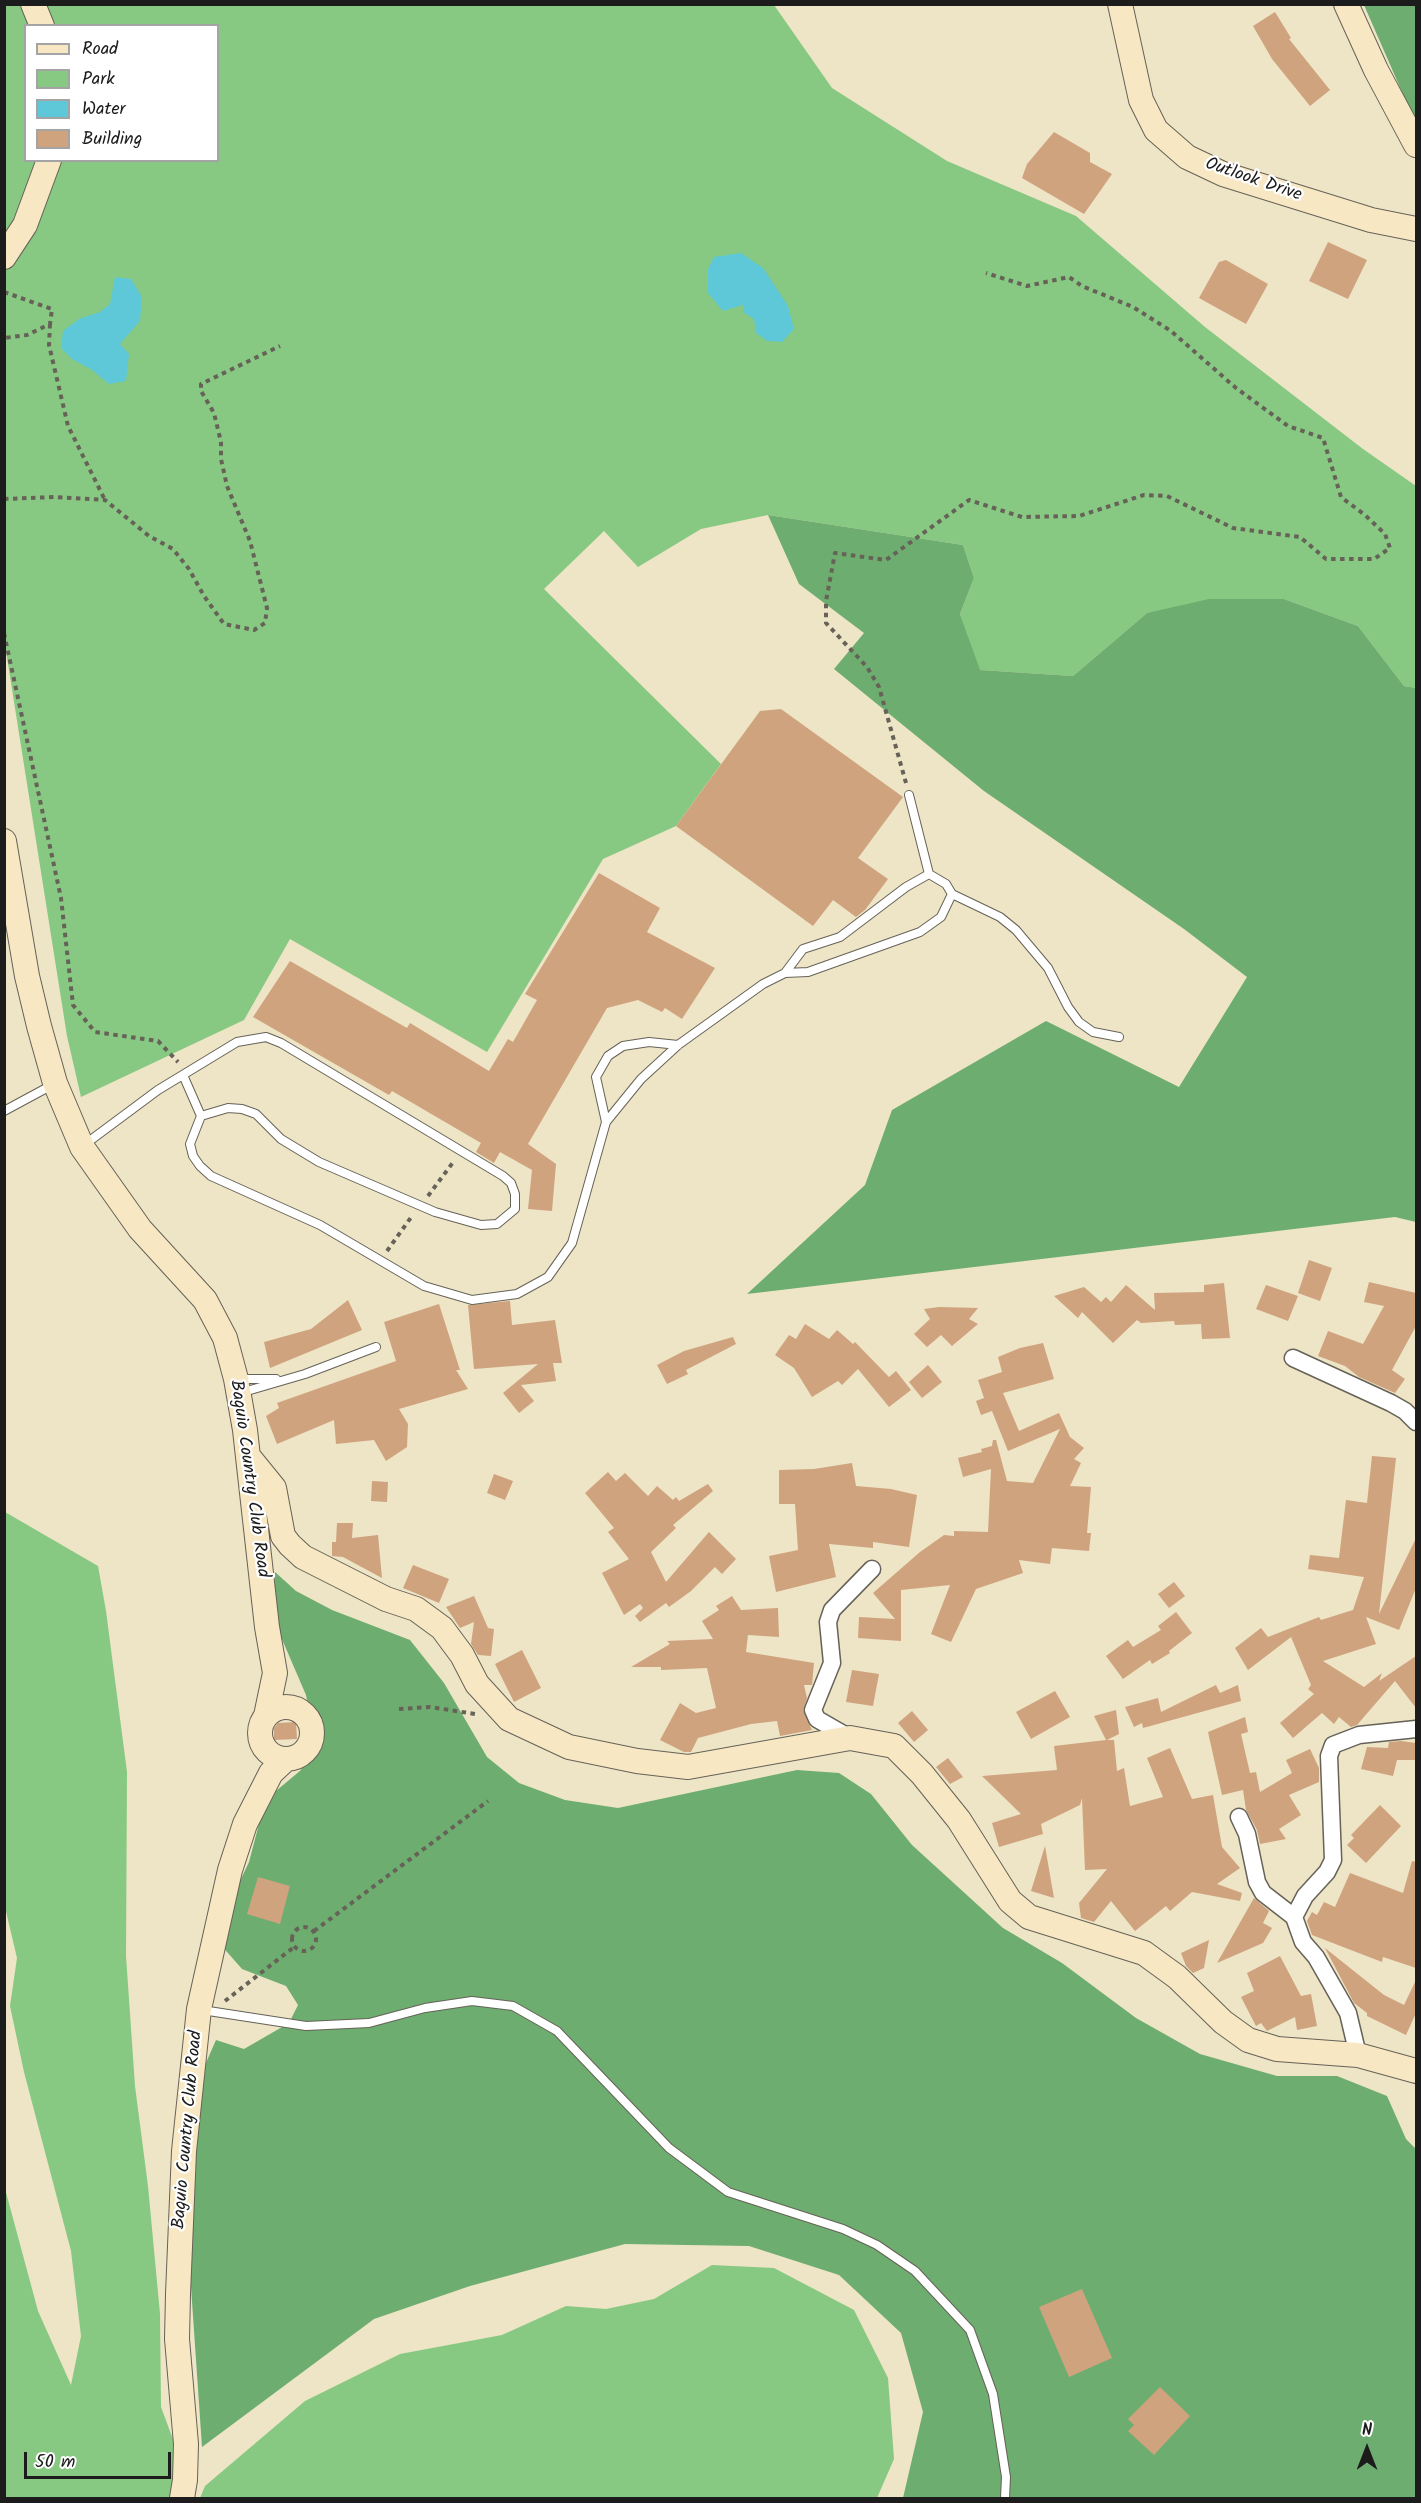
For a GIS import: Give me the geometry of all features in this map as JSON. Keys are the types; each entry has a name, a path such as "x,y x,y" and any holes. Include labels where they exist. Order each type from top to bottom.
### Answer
{"main road":[{"path":"33,4 41,24"},
{"name":"Outlook Drive","path":"1120,4 1141,100 1156,130 1187,157 1234,178 1371,220 1416,229"},
{"path":"1346,4 1376,70 1416,145"},
{"path":"4,257 25,225 48,162"},
{"name":"Baguio Country Club Road","path":"4,841 27,976 55,1083 82,1147 140,1229 205,1300 225,1338 238,1386 267,1627 275,1673 266,1716"},
{"path":"248,1456 274,1488 283,1536 290,1545 303,1557 386,1599 416,1609 442,1628 462,1655 477,1684 508,1719 569,1747 638,1761 688,1767 850,1738 894,1746 922,1774 959,1820 1010,1901 1029,1917 1144,1953 1177,1977 1223,2022 1248,2040 1276,2049 1358,2055 1416,2071"},
{"name":"Baguio Country Club Road","path":"275,1673 301,1711"},
{"path":"283,1707 301,1711 310,1722 312,1741 300,1756 276,1763 260,1739 261,1725 266,1716 283,1707"},
{"name":"Baguio Country Club Road","path":"182,2499 186,2444 177,2339 184,2151 204,2011 230,1870 245,1824 276,1763"}],"street":[{"path":"1293,1358 1391,1403 1406,1411 1416,1422"},
{"path":"850,1738 817,1719 813,1710 832,1663 828,1622 832,1610 872,1569"},
{"path":"1294,1917 1305,1896 1327,1872 1333,1860 1329,1756 1333,1745 1359,1735 1416,1729"},
{"path":"1239,1816 1247,1834 1257,1882 1263,1893 1294,1917 1303,1942 1316,1957 1348,2013 1358,2055"}],"lane":[{"path":"909,795 929,874 946,884 952,894 1000,917 1016,930 1048,968 1068,1007 1079,1022 1093,1032 1119,1037"},
{"path":"183,1075 201,1116 190,1144 193,1156 212,1176 320,1225 423,1287 472,1300 517,1294 548,1277 572,1243 606,1122 641,1079 678,1045 763,984 785,972 803,950 840,937 897,893 929,874"},
{"path":"785,972 808,972 920,932 941,917 952,894"},
{"path":"82,1147 122,1115 237,1042 266,1037 281,1043 503,1176 511,1183 515,1194 515,1209 497,1224 481,1225 435,1212 319,1162 281,1139 256,1114 242,1109 228,1108 201,1116"},
{"path":"606,1122 596,1077 608,1056 623,1046 649,1042 678,1045"},
{"path":"4,1111 55,1083"},
{"path":"238,1386 285,1379 376,1347"},
{"path":"238,1386 285,1379"},
{"path":"204,2011 306,2026 369,2023 425,2008 472,2001 513,2006 558,2031 669,2148 728,2192 843,2229 877,2245 915,2271 970,2330 993,2394 1006,2477 1005,2499"}],"path":[{"path":"909,795 879,687 867,667 826,623 828,590 835,553 886,560 969,500 1022,517 1079,516 1144,495 1167,496 1233,528 1300,537 1326,559 1374,559 1390,548 1385,534 1365,514 1341,497 1323,438 1288,426 1236,388 1171,331 1133,307 1082,286 1068,277 1027,286 986,273"},
{"path":"4,292 52,309 49,345 68,426 105,500 149,536 172,549 189,568 204,596 224,624 254,630 265,623 267,608 250,541 227,486 220,459 221,442 214,412 201,391 201,384 280,346"},
{"path":"4,338 27,335 50,324"},
{"path":"4,499 54,497 105,500"},
{"path":"4,633 61,898 73,1005 95,1032 158,1041 178,1061 183,1075"},
{"path":"399,1709 430,1707 508,1719"},
{"path":"314,1931 488,1801"},
{"path":"305,1926 314,1931 316,1940 312,1948 305,1951 294,1947 291,1937 296,1929 305,1926"},
{"path":"204,2011 294,1947"}],"green space":[{"path":"4,5 774,5 832,88 947,161 1076,216 1205,327 1363,449 1416,486 1416,688 1404,686 1358,626 1284,599 1147,613 1073,676 979,670 960,614 974,578 963,545 768,515 701,529 638,567 604,531 544,589 721,764 676,826 603,859 487,1052 290,939 244,1020 81,1097 67,1036 5,645"},
{"path":"1364,5 1416,5 1416,124"},
{"path":"768,515 963,545 974,578 960,614 980,670 1073,676 1147,613 1209,599 1284,599 1358,626 1404,686 1416,688 1416,1222 1395,1217 747,1294 865,1185 892,1110 1046,1021 1179,1087 1247,977 1184,929 984,791 834,669 864,633 799,584"},
{"path":"5,1512 98,1566 106,1611 127,1772 126,1956 135,2086 148,2186 160,2314 161,2407 174,2442 176,2470 172,2498 5,2498 4,2185 38,2311 71,2385 81,2336 71,2251 24,2072 10,2006 17,1958 4,1903"},
{"path":"275,1572 296,1591 332,1610 410,1640 444,1683 487,1757 519,1783 565,1800 618,1808 797,1770 839,1773 871,1794 912,1845 1003,1928 1062,1963 1136,2018 1200,2054 1277,2076 1337,2076 1387,2096 1406,2139 1416,2149 1416,2498 903,2498 923,2412 901,2333 839,2275 749,2246 625,2244 470,2286 374,2319 202,2447 189,2258 198,2081 216,2040 244,2049 289,2023 298,2005 286,1986 242,1969 220,1944 232,1898 249,1862 259,1824 276,1791 301,1770 314,1736 306,1695 275,1623"},
{"path":"712,2265 774,2268 854,2310 888,2378 894,2459 877,2498 200,2498 205,2486 305,2401 400,2354 502,2335 566,2306 606,2309 654,2299"}],"water":[{"path":"741,253 763,268 788,306 794,329 782,342 767,341 756,333 754,319 743,312 743,305 723,311 708,293 708,269 714,257"},
{"path":"115,277 131,279 142,297 140,321 120,344 129,354 126,381 109,384 92,370 72,359 61,348 63,331 79,319 100,312 110,304"}],"building":[{"path":"1275,12 1291,38 1289,39 1330,90 1310,106 1272,59 1253,26"},
{"path":"1054,132 1090,153 1090,162 1112,174 1084,214 1022,178 1027,164"},
{"path":"1328,242 1367,260 1348,299 1309,281"},
{"path":"1226,260 1268,284 1246,324 1199,298 1219,262"},
{"path":"781,709 903,797 858,858 888,879 865,910 856,917 833,900 813,926 676,826 760,711"},
{"path":"599,873 660,908 647,932 715,968 682,1019 665,1008 662,1012 638,1000 607,1008 528,1144 556,1164 552,1211 528,1209 532,1170 500,1152 494,1163 476,1152 481,1143 392,1091 389,1095 253,1017 290,961 407,1028 410,1023 489,1071 508,1039 513,1042 537,1000 525,994"},
{"path":"1309,1260 1332,1268 1320,1301 1298,1293"},
{"path":"1369,1282 1416,1293 1416,1326 1392,1370 1405,1379 1395,1393 1359,1377 1345,1366 1318,1356 1328,1331 1363,1344 1384,1306 1364,1302"},
{"path":"1224,1283 1230,1338 1202,1339 1201,1324 1175,1325 1174,1321 1141,1323 1137,1320 1113,1343 1082,1312 1078,1318 1054,1296 1084,1287 1101,1302 1106,1297 1111,1302 1126,1285 1155,1310 1154,1293 1204,1292 1204,1285"},
{"path":"1266,1285 1298,1296 1288,1321 1256,1309"},
{"path":"348,1300 362,1330 270,1368 264,1342 311,1329"},
{"path":"510,1301 512,1325 555,1320 562,1363 553,1363 556,1381 521,1385 534,1401 519,1413 503,1393 538,1364 474,1369 468,1305"},
{"path":"439,1304 460,1370 456,1370 468,1389 399,1409 408,1424 407,1447 386,1461 374,1440 336,1444 334,1420 277,1444 266,1416 279,1408 277,1403 396,1361 384,1322"},
{"path":"978,1308 969,1319 978,1324 952,1346 941,1335 927,1347 914,1334 930,1319 924,1309"},
{"path":"805,1324 829,1339 837,1330 853,1344 855,1342 889,1377 896,1371 911,1390 889,1407 858,1369 842,1385 838,1381 812,1397 794,1368 775,1355 789,1335 796,1339"},
{"path":"733,1337 736,1344 686,1370 688,1374 667,1384 657,1365 684,1351"},
{"path":"1043,1343 1054,1379 1003,1393 1019,1431 1059,1413 1070,1437 1084,1448 1074,1459 1081,1463 1070,1486 1091,1487 1087,1533 1091,1533 1089,1551 1052,1548 1050,1564 1019,1560 1023,1573 976,1589 951,1642 931,1634 950,1585 901,1590 901,1641 858,1638 859,1617 895,1619 873,1593 920,1552 944,1535 954,1536 954,1531 988,1532 991,1469 963,1477 958,1458 982,1452 981,1449 992,1446 993,1440 996,1440 1007,1481 1033,1483 1060,1429 1008,1451 992,1411 981,1415 976,1401 984,1398 978,1380 1002,1372 998,1357 1020,1348"},
{"path":"928,1365 942,1382 922,1398 909,1382"},
{"path":"1372,1456 1396,1458 1379,1614 1416,1538 1416,1588 1399,1630 1366,1617 1376,1644 1323,1661 1364,1687 1382,1673 1379,1681 1416,1656 1416,1708 1395,1681 1357,1725 1351,1727 1339,1717 1334,1724 1322,1713 1293,1738 1280,1723 1314,1694 1308,1689 1311,1685 1291,1637 1248,1670 1235,1648 1261,1628 1268,1637 1319,1617 1321,1620 1353,1610 1364,1577 1308,1569 1310,1555 1339,1558 1346,1500 1367,1503"},
{"path":"852,1463 856,1486 891,1489 917,1495 909,1547 873,1542 873,1548 829,1544 836,1577 776,1592 769,1556 798,1550 795,1504 779,1504 779,1470 814,1469"},
{"path":"608,1472 616,1481 625,1473 648,1496 657,1486 673,1500 676,1497 679,1501 708,1484 713,1491 673,1525 676,1528 651,1552 666,1582 709,1532 736,1559 722,1574 715,1567 691,1591 669,1607 666,1603 640,1622 635,1616 643,1608 640,1604 624,1615 602,1573 629,1559 608,1532 614,1528 585,1493"},
{"path":"494,1474 513,1481 505,1500 487,1493"},
{"path":"372,1481 388,1482 387,1502 371,1501"},
{"path":"337,1523 353,1523 352,1538 378,1535 382,1578 343,1557 332,1556 332,1542 336,1542"},
{"path":"413,1565 449,1579 439,1603 403,1588"},
{"path":"1174,1582 1185,1596 1169,1608 1158,1594"},
{"path":"474,1596 488,1628 494,1629 491,1656 478,1655 471,1644 474,1622 460,1628 446,1607"},
{"path":"732,1596 741,1610 778,1608 779,1637 748,1635 746,1652 814,1663 812,1685 804,1685 807,1698 803,1710 812,1730 780,1736 777,1721 751,1724 698,1738 691,1752 684,1752 660,1740 680,1703 696,1713 716,1708 707,1668 661,1670 661,1667 631,1667 670,1644 667,1641 713,1639 702,1621 719,1610 716,1606"},
{"path":"1176,1612 1192,1633 1169,1651 1170,1653 1152,1664 1150,1660 1123,1679 1106,1656 1128,1640 1133,1647 1161,1630 1158,1626"},
{"path":"522,1650 541,1688 514,1702 495,1664"},
{"path":"852,1670 879,1674 873,1706 846,1702"},
{"path":"1216,1685 1220,1693 1238,1685 1241,1701 1143,1728 1142,1723 1134,1727 1125,1707 1158,1698 1161,1712"},
{"path":"1055,1691 1070,1717 1031,1739 1016,1712"},
{"path":"1116,1710 1119,1734 1107,1740 1114,1740 1117,1771 1124,1768 1130,1806 1163,1797 1147,1758 1170,1748 1192,1799 1213,1795 1222,1847 1240,1868 1217,1884 1242,1893 1240,1901 1192,1892 1170,1911 1166,1906 1135,1931 1111,1901 1094,1922 1081,1918 1079,1903 1107,1869 1085,1870 1082,1798 1080,1805 1041,1824 1043,1834 999,1847 992,1823 1021,1814 982,1776 1057,1770 1054,1746 1106,1740 1094,1716"},
{"path":"912,1711 928,1730 914,1742 898,1723"},
{"path":"1245,1717 1248,1732 1241,1734 1250,1773 1256,1772 1260,1792 1292,1773 1286,1760 1310,1749 1319,1768 1319,1782 1289,1795 1301,1815 1279,1829 1286,1839 1260,1844 1257,1830 1246,1810 1243,1790 1222,1795 1208,1732"},
{"path":"296,1722 297,1739 274,1740 274,1728 278,1723"},
{"path":"1389,1742 1416,1743 1416,1760 1397,1760 1393,1776 1361,1769 1367,1747 1388,1748"},
{"path":"948,1758 963,1777 950,1784 936,1767"},
{"path":"1380,1805 1401,1826 1366,1863 1347,1845 1354,1838 1351,1835"},
{"path":"1045,1846 1054,1898 1031,1891"},
{"path":"1412,1861 1416,1862 1416,1968 1383,1957 1382,1962 1312,1935 1307,1921 1312,1912 1317,1915 1324,1902 1335,1907 1350,1873 1403,1893"},
{"path":"258,1877 290,1886 280,1924 247,1914"},
{"path":"1254,1898 1269,1911 1263,1923 1272,1928 1263,1943 1217,1963"},
{"path":"1209,1940 1204,1968 1193,1973 1186,1966 1181,1953"},
{"path":"1325,1948 1384,1995 1404,2005 1416,1980 1416,2013 1406,2035 1367,2016 1367,2013 1354,2003"},
{"path":"1280,1956 1301,1996 1311,1994 1317,2026 1297,2030 1295,2017 1267,2031 1261,2023 1256,2026 1241,1997 1254,1991 1247,1973"},
{"path":"1082,2289 1112,2358 1069,2377 1039,2307"},
{"path":"1160,2387 1190,2416 1154,2455 1128,2431 1134,2425 1128,2419"}]}
